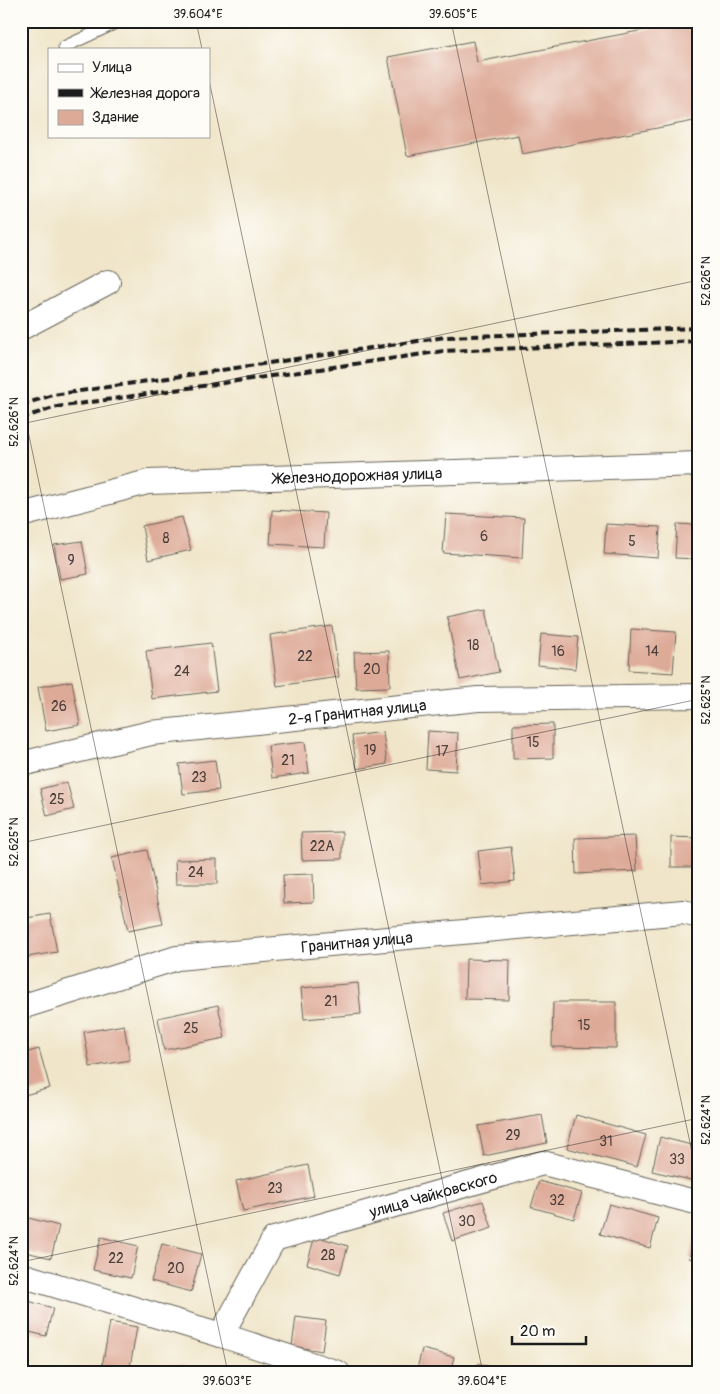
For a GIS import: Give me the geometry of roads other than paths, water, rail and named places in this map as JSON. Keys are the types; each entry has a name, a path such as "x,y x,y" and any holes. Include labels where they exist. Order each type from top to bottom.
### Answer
{"street":[{"path":"21,328 108,282"},
{"name":"Железнодорожная улица","path":"21,515 148,482 699,464"},
{"name":"2-я Гранитная улица","path":"21,764 151,733 478,699 699,696"},
{"name":"Гранитная улица","path":"21,1007 177,958 683,912 699,916"},
{"name":"улица Чайковского","path":"221,1335 274,1239 543,1163 699,1203"},
{"path":"21,1275 221,1335 338,1373"}],"lane":[{"path":"64,48 120,21"}],"railway":[{"path":"21,405 53,395 445,337 699,328"},
{"path":"21,418 57,407 444,351 699,341"}]}
